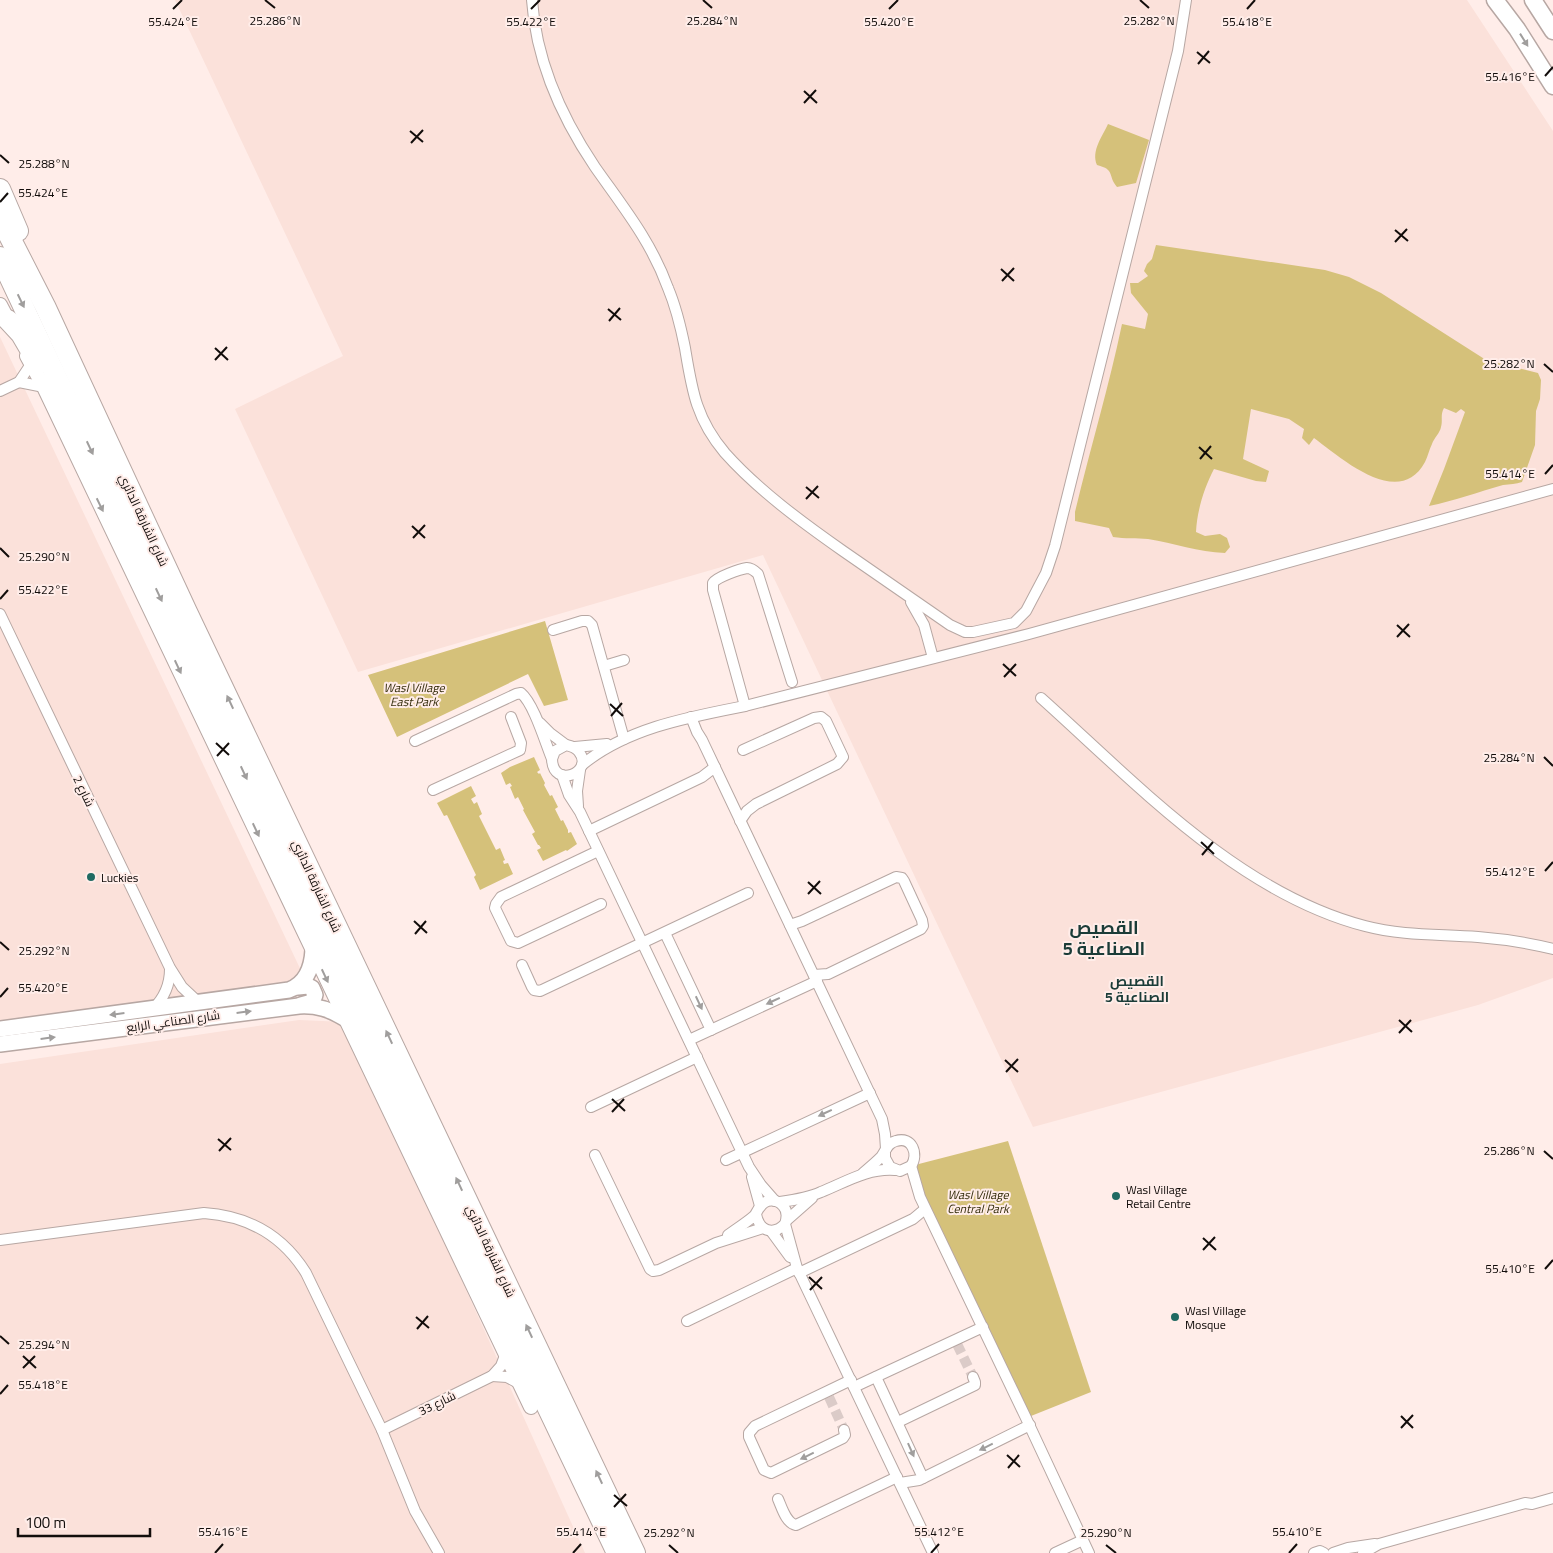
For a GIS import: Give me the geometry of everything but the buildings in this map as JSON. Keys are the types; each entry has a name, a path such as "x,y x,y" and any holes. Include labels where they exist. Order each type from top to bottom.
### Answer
{"highway":[{"path":"0,189 34,267 45,306"},
{"name":"شارع الشارقة الدائري","path":"0,218 45,306 195,630 635,1553"},
{"name":"شارع الشارقة الدائري","path":"0,257 172,622 617,1553"},
{"path":"4,312 20,334 53,390 77,421"},
{"path":"169,647 172,622"},
{"path":"531,1407 556,1424"}],"main road":[{"path":"1495,0 1517,29 1553,86"},
{"path":"1533,0 1553,31"},
{"path":"298,987 308,974 313,958 313,950"},
{"path":"298,987 308,986 312,988 315,995 312,1002 299,1006"},
{"name":"شارع الصناعي الرابع","path":"0,1029 279,992 298,987"},
{"name":"شارع الصناعي الرابع","path":"0,1044 299,1006 318,1006 344,1018"}],"street":[{"path":"532,0 540,51 554,92 572,130 594,166 641,231 656,258 668,287 678,316 695,400 708,428 726,454 784,507 906,595 950,625 965,632 982,631 1008,625 1018,620 1029,605 1046,574 1055,546 1133,237 1178,51 1186,0"},
{"path":"4,312 44,387 531,1407"},
{"path":"0,390 19,382 31,364"},
{"path":"19,382 44,387"},
{"path":"552,759 558,748 595,746 620,741 694,716 745,706 1038,631 1553,489"},
{"path":"745,706 712,586 718,578 747,568 758,574 792,682"},
{"path":"906,595 916,608 924,625 933,658"},
{"name":"شارع 2","path":"0,614 170,968 182,987 198,1002"},
{"path":"553,630 582,621 588,621 592,625 604,666 620,741"},
{"path":"604,666 624,660"},
{"path":"415,741 518,692 524,694 536,718 554,768 562,775 569,794 580,812 749,1167 760,1185 786,1210 786,1222 798,1271"},
{"path":"1040,698 1182,823 1245,871 1289,896 1331,915 1384,931 1488,938 1553,949"},
{"path":"694,716 697,732 882,1119 887,1163 897,1170 920,1197"},
{"path":"740,821 747,811 756,804 840,763 843,757 826,721 818,716 743,750"},
{"path":"433,790 520,750 522,745 511,717"},
{"path":"536,718 550,733 582,755 576,791 580,812"},
{"path":"562,775 572,775 620,741"},
{"path":"589,831 702,777 714,767"},
{"path":"598,850 501,897 495,908 509,938 514,943 518,943 601,904"},
{"path":"688,1040 921,929 922,920 904,881 902,878 896,877 790,925"},
{"path":"522,965 532,987 540,991 748,893"},
{"path":"665,933 711,1030"},
{"path":"153,1009 168,986 170,968"},
{"path":"591,1107 697,1058"},
{"path":"726,1160 870,1093"},
{"path":"716,1242 781,1228 802,1205 820,1193 863,1173 879,1170 904,1170 911,1166 915,1158 914,1149 882,1119"},
{"path":"863,1173 891,1143 903,1140"},
{"path":"595,1155 650,1269 653,1271 659,1270 716,1242 767,1201 777,1202 820,1193"},
{"path":"911,1166 920,1197 1030,1425 1088,1553"},
{"path":"749,1167 759,1224 767,1230 798,1271 933,1553"},
{"path":"687,1322 913,1219 926,1209"},
{"path":"0,1240 192,1214 229,1216 252,1224 278,1240 300,1263 312,1284 382,1430 416,1511 439,1553"},
{"path":"844,1430 845,1435 843,1438 775,1471 768,1472 762,1467 750,1442 749,1433 754,1426 788,1410 852,1384 876,1377 956,1342 983,1327"},
{"path":"492,1376 501,1366 506,1353"},
{"path":"492,1376 507,1377 520,1384"},
{"name":"شارع 33","path":"382,1430 492,1376"},
{"path":"876,1377 923,1478"},
{"path":"898,1422 974,1385 973,1377"},
{"path":"778,1499 788,1521 796,1525 898,1480 912,1482 923,1478 1030,1425"},
{"path":"1526,1503 1530,1499 1553,1493"},
{"path":"1333,1553 1357,1546 1379,1544 1526,1503 1532,1504 1553,1498"},
{"path":"1055,1553 1082,1540"},
{"path":"1363,1553 1379,1544"},
{"path":"1314,1553 1320,1551 1324,1553"}],"shaded area":[{"name":"القصيص الصناعية 5","path":"175,0 1467,0 1553,131 1553,978 1478,1005 1033,1127 763,555 358,672 235,409 343,356"},
{"path":"0,337 306,981 0,1023"},
{"path":"299,1020 345,1022 585,1553 0,1553 0,1064"}],"green space":[{"path":"1108,124 1149,140 1136,183 1117,187 1109,171 1097,165 1096,149"},
{"path":"1156,245 1325,270 1349,277 1381,293 1486,360 1538,373 1541,380 1540,399 1536,411 1535,445 1522,482 1503,485 1429,506 1465,412 1461,409 1456,413 1444,408 1440,429 1425,462 1414,476 1400,481 1386,481 1370,476 1354,467 1314,438 1309,445 1302,438 1304,429 1289,419 1251,409 1243,459 1269,471 1266,482 1214,469 1199,508 1196,532 1205,536 1220,534 1227,538 1230,547 1225,553 1205,551 1148,539 1113,537 1109,528 1075,521 1075,512 1122,324 1145,329 1148,314 1131,293 1130,283 1138,283 1148,276 1144,271 1152,259"},
{"name":"Wasl Village East Park","path":"545,621 568,700 544,706 528,674 397,737 368,675"},
{"path":"534,757 540,770 537,772 540,773 545,783 544,785 558,807 555,809 561,821 563,820 568,833 571,832 577,844 567,851 543,861 537,850 541,848 532,834 535,832 518,797 515,799 510,787 512,786 510,783 506,785 501,773"},
{"path":"471,786 476,796 471,799 474,804 477,802 482,814 479,816 496,850 500,848 505,860 503,861 504,864 508,863 513,874 480,890 474,877 476,875 447,815 444,816 437,803"},
{"name":"Wasl Village Central Park","path":"1008,1141 1091,1392 1026,1418 911,1166"}],"tunnel":[{"path":"957,1344 973,1377"},
{"path":"829,1397 844,1430"}],"place":[{"name":"Luckies","path":"91,877"},
{"name":"Wasl Village Retail Centre","path":"1116,1196"},
{"name":"Wasl Village Mosque","path":"1175,1317"}],"district":[{"name":"القصيص الصناعية 5","path":"1104,938"},
{"name":"القصيص الصناعية 5","path":"1137,990"}]}
